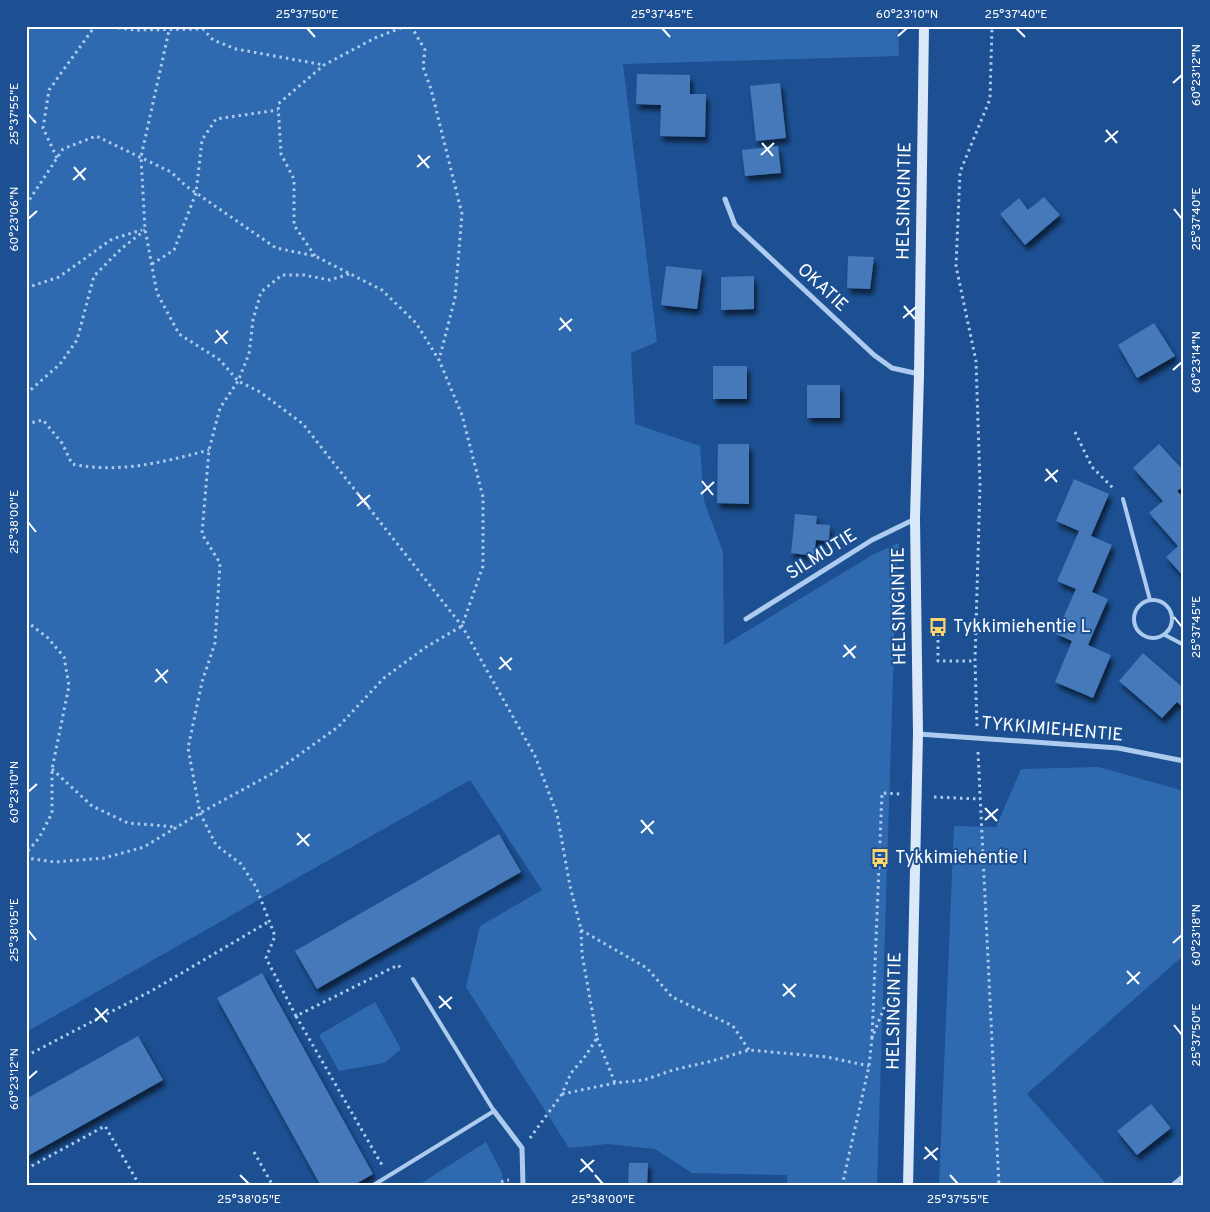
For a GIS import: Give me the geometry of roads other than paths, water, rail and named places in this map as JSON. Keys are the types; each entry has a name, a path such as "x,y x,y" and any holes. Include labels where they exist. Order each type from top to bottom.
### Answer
{"main road":[{"name":"HELSINGINTIE","path":"908,1186 918,734 915,518 924,26"}],"street":[{"name":"OKATIE","path":"725,199 736,225 874,355 892,368 919,374"},
{"name":"SILMUTIE","path":"746,619 872,540 915,518"},
{"name":"TYKKIMIEHENTIE","path":"918,734 1118,748 1184,761"},
{"path":"494,1111 522,1148 523,1186"},
{"path":"1172,1186 1184,1176"}],"lane":[{"path":"1123,499 1150,600"},
{"path":"1150,600 1162,602 1171,611 1172,623 1165,635 1151,639 1145,637 1136,629 1133,620 1138,606 1150,600"},
{"path":"1165,635 1184,645"},
{"path":"372,1186 494,1111 413,979"}],"place":[{"name":"Tykkimiehentie L","path":"938,627"},
{"name":"Tykkimiehentie I","path":"880,858"}]}
